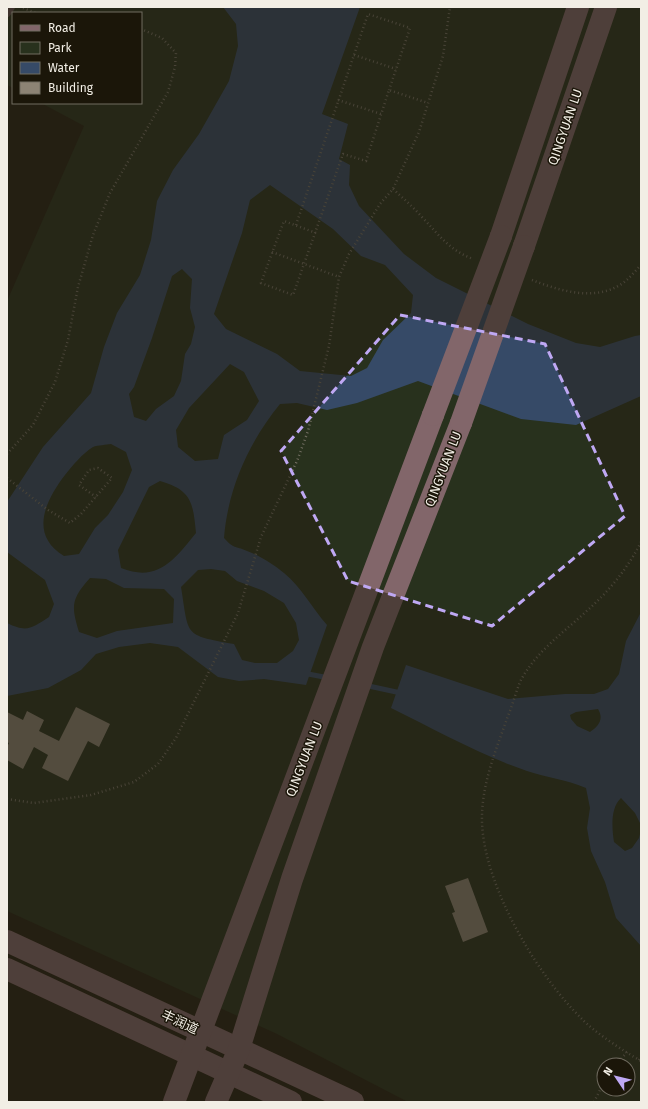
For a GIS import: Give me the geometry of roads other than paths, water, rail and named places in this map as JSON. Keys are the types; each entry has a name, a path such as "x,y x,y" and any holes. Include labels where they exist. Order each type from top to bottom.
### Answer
{"street":[{"name":"QINGYUAN LU","path":"174,1102 193,1056 349,637 501,236 578,7"},
{"name":"QINGYUAN LU","path":"216,1102 238,1049 292,879 358,694 373,647 461,423 524,246 606,7"},
{"name":"丰润道","path":"7,941 354,1102"},
{"name":"丰润道","path":"7,969 291,1102"}],"lane":[{"path":"7,14 11,7"}],"water":[{"path":"223,7 360,7 322,114 348,124 339,159 350,165 349,185 359,206 404,254 436,278 528,324 576,343 600,347 641,335 641,396 576,425 521,419 418,381 357,403 327,410 297,403 280,404 259,434 242,466 230,501 224,538 233,546 256,555 284,573 302,592 327,625 306,685 264,679 239,681 218,677 178,647 150,643 119,647 96,654 81,670 48,688 7,696 7,623 20,628 29,628 34,626 49,617 54,604 45,580 7,552 7,502 43,447 91,393 104,347 117,313 140,275 151,240 157,201 173,170 199,134 229,81 238,46 236,24","holes":["270,185 333,229 361,256 385,265 413,295 411,313 383,340 367,368 351,376 300,371 277,354 226,329 214,314 242,233 250,200","182,269 192,279 190,308 195,327 191,344 185,354 181,381 174,396 156,409 146,421 134,417 129,394 134,387 172,276","230,364 244,372 259,401 247,420 224,435 218,459 195,461 178,447 176,430 189,408","111,444 126,452 132,470 123,492 108,515 95,528 79,554 64,556 53,548 47,538 44,528 44,517 51,496 68,471 85,453 97,446","160,481 185,493 194,513 196,533 181,552 173,559 164,566 155,570 145,573 134,572 121,568 118,550 149,487","211,569 225,571 237,581 264,591 284,603 296,623 299,640 293,651 277,663 255,663 242,660 234,644 205,638 197,635 191,630 185,615 181,587 198,570","90,578 106,579 124,588 164,589 174,599 173,623 117,631 97,638 79,632 74,609 74,603 79,592"]},
{"path":"641,612 641,825 635,813 621,798 617,802 613,813 612,825 614,842 625,851 632,848 639,838 641,830 641,946 616,918 605,882 591,851 587,828 590,808 586,788 534,773 492,758 391,708 406,665 508,699 565,694 594,694 608,689 619,674 626,641","holes":["598,709 600,713 600,722 590,732 577,726 571,719 570,715 576,712"]}],"waterway":[{"path":"303,673 329,678"},
{"path":"364,685 401,693"}]}
